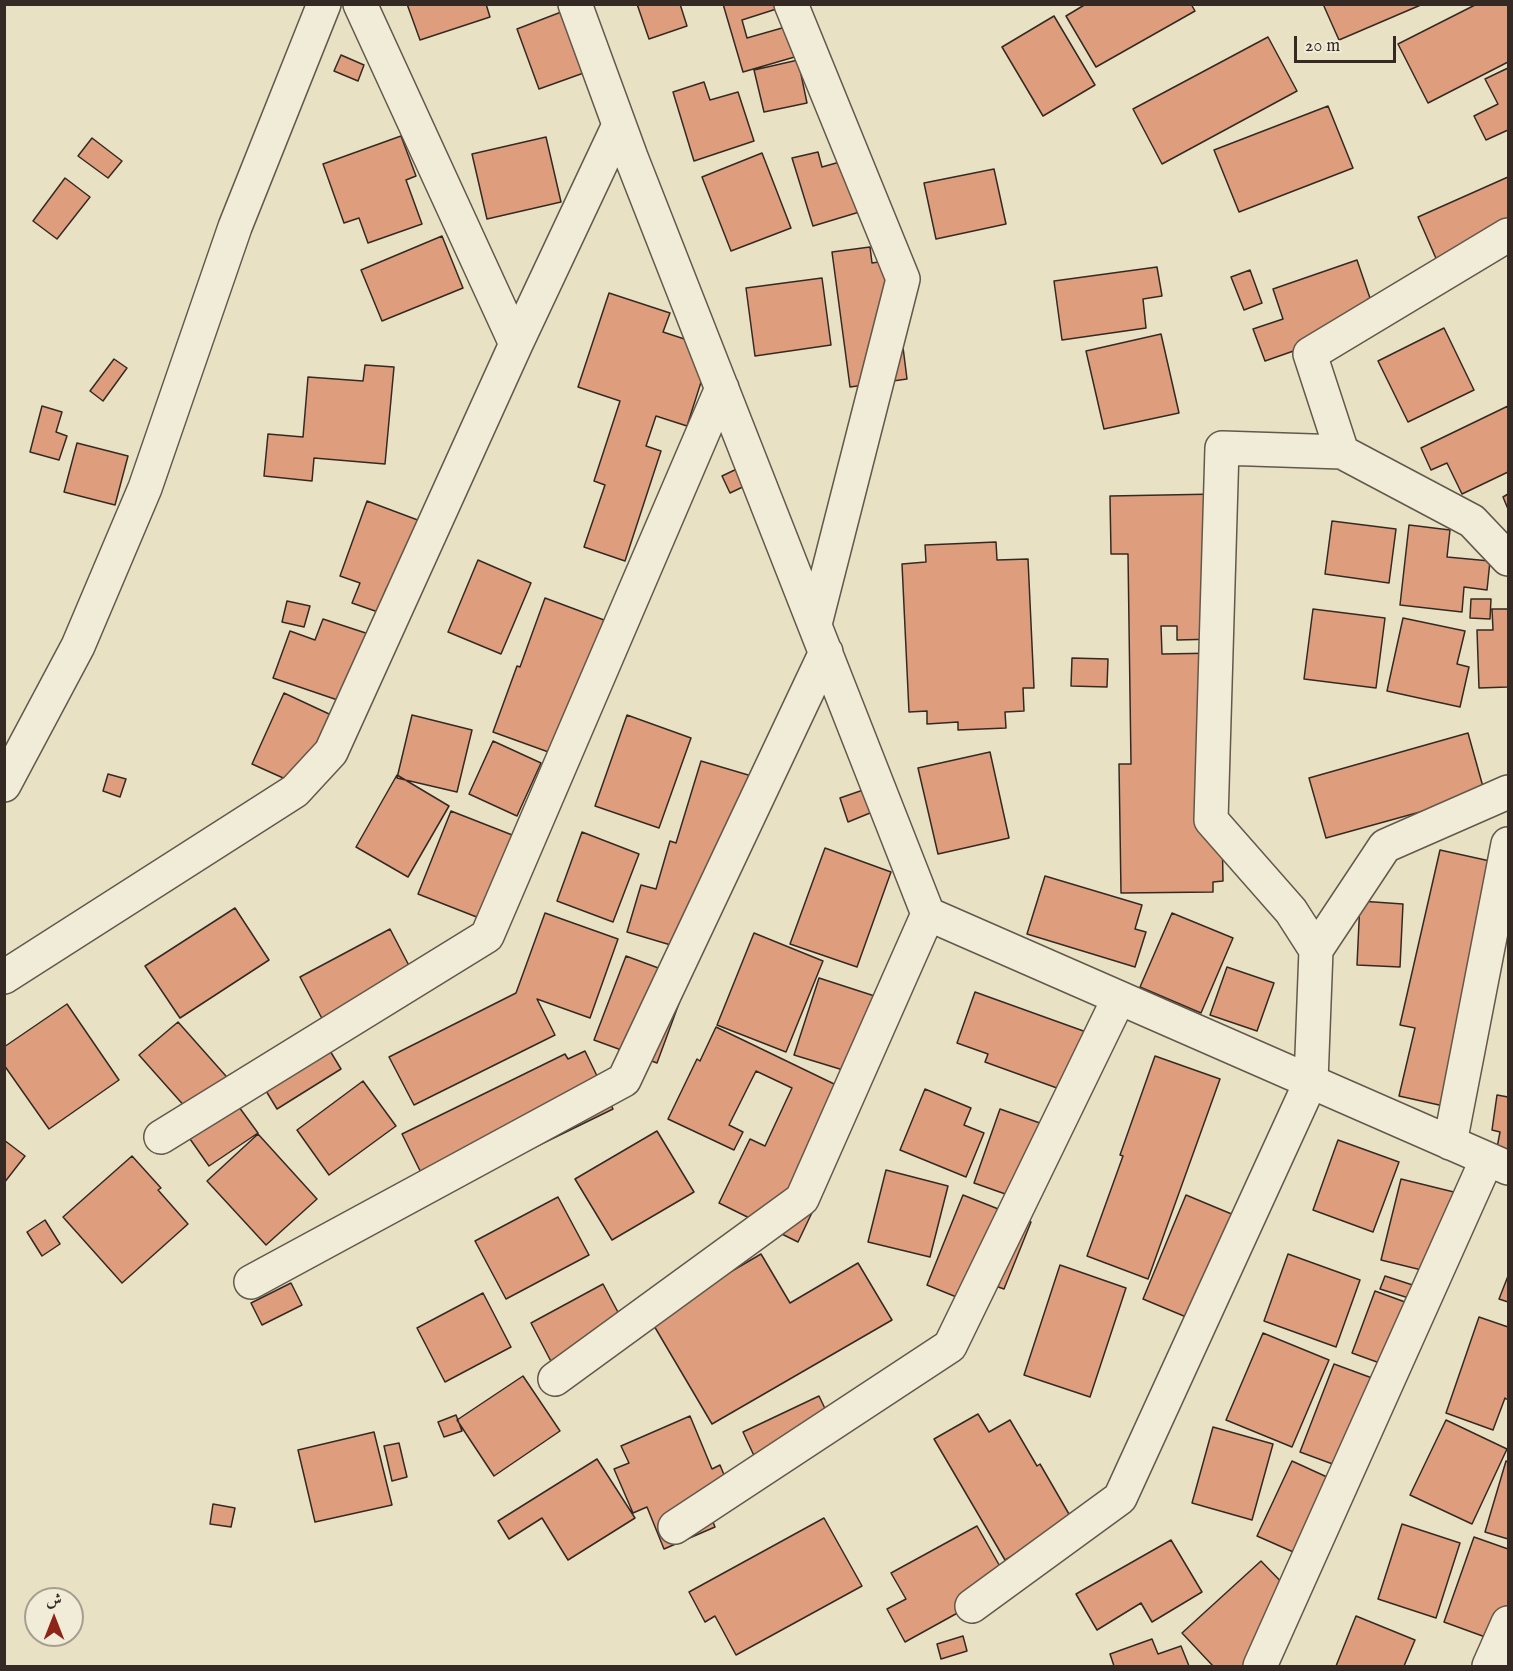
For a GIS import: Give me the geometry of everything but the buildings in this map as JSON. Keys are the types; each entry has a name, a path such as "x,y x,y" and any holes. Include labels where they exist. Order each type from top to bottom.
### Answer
{"street":[{"path":"4,785 78,646 145,488 235,227 324,4"},
{"path":"360,4 516,344"},
{"path":"574,4 619,125 928,914 1498,1164 1260,1666"},
{"path":"251,1282 624,1080 820,638 903,279 791,4"},
{"path":"4,977 295,791 331,752 516,344 619,125"},
{"path":"1342,452 1310,354 1509,235"},
{"path":"160,1137 487,936 722,388"},
{"path":"1316,950 1291,910 1211,820 1222,448 1342,452 1472,521 1509,559"},
{"path":"972,1606 1120,1498 1311,1082 1316,950 1385,846 1509,792"},
{"path":"1450,1143 1509,844"},
{"path":"555,1379 802,1199 928,914"},
{"path":"675,1527 950,1346 1119,998"},
{"path":"1489,1666 1509,1623"}]}
